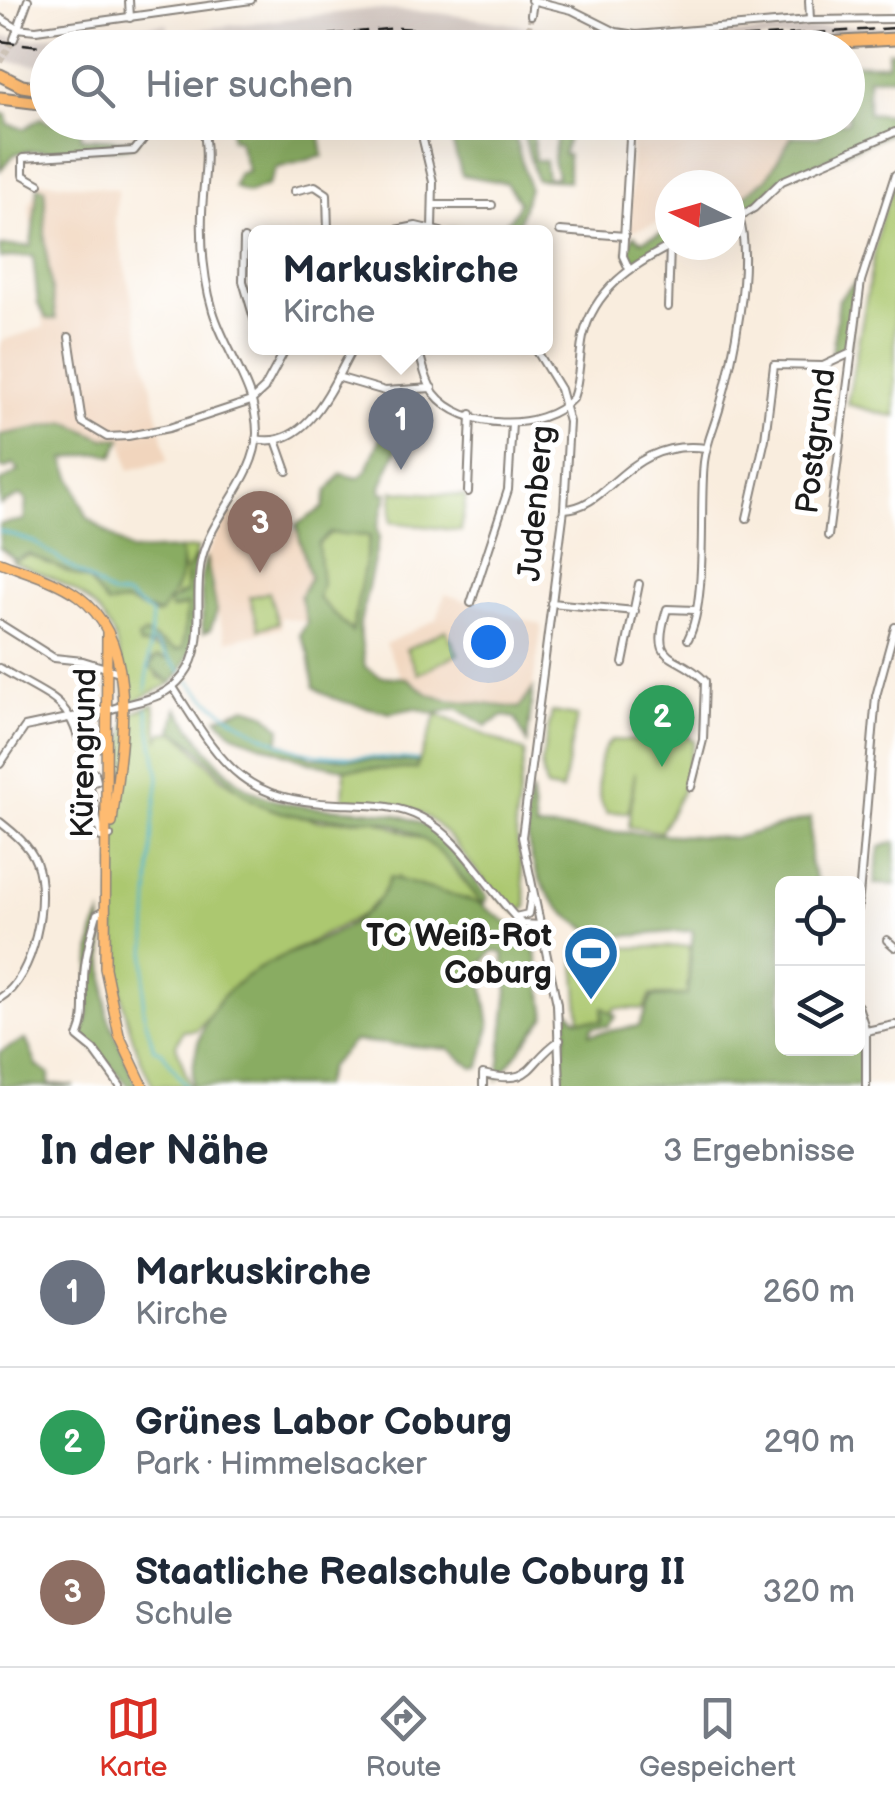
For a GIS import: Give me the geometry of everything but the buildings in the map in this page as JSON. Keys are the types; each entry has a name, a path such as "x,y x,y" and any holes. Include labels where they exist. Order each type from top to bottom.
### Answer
{"highway":[{"path":"865,38 895,40"},
{"path":"865,43 895,40"},
{"path":"0,75 30,87"},
{"path":"0,95 30,99"}],"main road":[{"name":"Kürengrund","path":"0,562 76,594 94,611 107,632 122,707 108,836"},
{"name":"Kürengrund","path":"115,672 109,710 104,911 111,1008 142,1086"}],"street":[{"path":"14,39 28,0"},
{"path":"129,0 130,18"},
{"path":"0,18 17,28 130,18 249,0"},
{"path":"531,15 532,0 574,7 613,30"},
{"path":"809,0 810,20"},
{"path":"711,30 810,20 895,20"},
{"path":"745,213 782,180 895,132"},
{"path":"39,184 24,175 23,158 122,153 136,149 143,140"},
{"path":"0,764 24,728 162,695 182,678 197,642 198,581 204,548 238,486 256,438 251,401 211,304 202,220 209,154 206,140"},
{"path":"423,140 432,225"},
{"path":"629,140 623,259 629,270"},
{"name":"Postgrund","path":"828,536 861,281 895,175"},
{"path":"294,191 311,186 327,194 328,225"},
{"path":"433,205 492,205"},
{"path":"560,232 625,236"},
{"path":"244,239 244,290 248,302"},
{"path":"420,355 432,388 443,402 471,414 512,423 566,405 575,392 591,314 629,270 655,255"},
{"path":"668,307 671,260"},
{"path":"688,639 694,610 706,448 732,348 741,260"},
{"path":"69,337 82,422 107,437 160,431 251,401 264,390 283,355"},
{"name":"Postgrund","path":"747,518 765,442 774,365 823,366 852,352"},
{"path":"278,355 281,359"},
{"path":"256,438 276,440 306,424 349,355"},
{"name":"Judenberg","path":"538,355 566,405 564,509 522,813 522,837 546,942 560,1040 560,1086"},
{"path":"337,376 396,392 432,388"},
{"path":"468,492 471,414"},
{"path":"471,603 508,490 512,423"},
{"path":"276,440 287,471"},
{"path":"564,509 580,506 649,455 674,448 706,448"},
{"path":"623,663 640,584"},
{"path":"551,603 636,610"},
{"path":"691,787 703,740 705,682 669,660 661,641 668,608 694,610"},
{"path":"0,624 54,658 84,660 115,672"},
{"path":"861,876 876,696 895,627"},
{"path":"0,668 53,696 73,717 91,772 89,782 101,836 108,836"},
{"path":"182,678 182,701"},
{"path":"172,688 217,756 260,788 298,802 396,808 429,822 514,916 546,942"},
{"path":"162,695 182,701"},
{"path":"95,712 109,724"},
{"path":"91,772 108,764"},
{"path":"0,822 31,852 40,888 31,959 16,985 0,998"},
{"path":"514,916 530,912 531,880"},
{"name":"Kürengrund","path":"104,911 97,914 93,930 84,974 86,1020 78,1037 94,1050 120,1086"},
{"path":"514,916 541,922"},
{"path":"522,924 541,922"},
{"path":"887,940 895,947"},
{"path":"866,1030 895,1025"},
{"path":"865,1027 866,1086"},
{"path":"483,1086 483,1074 511,1080 526,1076 560,1040"}],"shaded area":[{"path":"370,9 440,13 551,30 194,30"},
{"path":"167,24 168,30 87,30"},
{"path":"895,26 895,31 865,33 786,30"},
{"path":"0,36 30,38 30,64 0,61"},
{"path":"632,140 790,140 767,178 745,193 745,170 655,170 655,224 630,231"},
{"path":"40,181 118,189 115,222 168,461 129,470 122,439 104,439 67,422 0,435 0,341 44,327 29,206"},
{"path":"227,513 296,531 310,578 300,596 307,622 281,617 281,628 227,641 212,598 214,586 206,557"},
{"path":"445,594 542,625 529,713 408,690 385,644 437,619"}],"green space":[{"path":"888,51 895,51 895,77 868,78 868,113 890,115 895,110 895,131 779,180 754,207 745,210 745,195 767,178 790,140 865,140 865,64 887,64"},
{"path":"0,113 7,115 8,124 24,129 30,125 30,140 138,140 127,148 28,151 15,154 0,170"},
{"path":"238,140 320,140 323,156 276,168 268,185 248,193 234,187 238,174 248,171"},
{"path":"452,140 516,140 529,188 518,225 502,225 519,201 506,183 462,175"},
{"path":"525,140 533,140 535,160 545,161 547,178 557,177 553,160 556,140 568,140 563,154 568,155 568,181 536,179"},
{"path":"895,181 895,417 847,404 880,222"},
{"path":"38,186 45,189 45,243 56,319 47,319 38,304 33,256 0,258 0,246 31,246"},
{"path":"634,235 641,241 655,236 655,250 634,261 626,252"},
{"path":"855,282 850,347 832,354 839,299"},
{"path":"374,413 404,419 406,428 381,487 382,493 388,493 377,528 379,538 359,627 365,667 380,676 407,678 428,694 448,700 519,708 533,689 527,743 515,718 504,716 486,726 457,708 434,714 415,708 390,713 342,701 314,687 309,654 300,635 307,622 300,596 310,578 296,525 323,508 327,491 341,474 358,478 366,472 385,427 373,422","holes":["330,533 370,536 352,632 318,598 322,584 318,544"]},
{"path":"67,422 104,439 122,438 113,456 100,453 64,459 87,517 131,551 179,549 181,574 160,614 128,602 107,605 89,581 28,554 16,560 0,548 0,524 24,520 26,501 21,495 0,505 0,482 19,471 13,464 6,469 0,467 0,435"},
{"path":"393,491 466,496 461,531 391,522"},
{"path":"329,533 370,536 352,632 318,598 318,544"},
{"path":"198,548 186,577 186,593 177,595 175,609 187,605 183,648 176,650 145,634 147,646 165,651 167,659 151,660 158,677 172,683 133,702 126,699 116,645 96,609 63,584 13,562 10,553 16,560 30,555 89,581 109,604 128,602 157,615 184,570 179,549"},
{"path":"198,556 189,653 172,683 149,667 157,657 167,659 165,651 157,645 140,645 138,638 145,634 176,650 183,648 187,605 171,609 169,602 186,593 187,571"},
{"path":"206,557 217,611 210,630 203,633 201,578"},
{"path":"269,592 278,623 259,629 250,597"},
{"path":"446,630 458,654 418,674 406,649"},
{"path":"154,704 159,739 163,733 177,732 224,780 260,804 319,821 373,819 434,844 484,906 401,883 398,877 365,913 260,968 227,993 197,1030 183,1031 176,1045 190,1086 153,1086 134,1042 122,997 113,904 127,715"},
{"path":"246,707 265,713 281,728 278,742 311,757 418,762 416,769 345,769 309,762 233,734 217,718"},
{"path":"177,708 209,751 248,788 297,805 375,811 424,825 462,861 487,897 483,906 534,940 546,1016 498,1079 508,991 503,953 493,951 480,966 490,1026 480,1067 473,1068 449,1049 354,1041 329,1067 323,1086 192,1086 200,1036 220,1000 248,975 346,927 372,906 390,877 482,904 435,848 405,828 368,819 288,814 249,798 194,745 172,731"},
{"path":"552,712 577,716 562,791 546,788 541,764"},
{"path":"437,714 525,752 515,825 527,907 517,913 429,819 408,808 380,802 343,801 345,769 416,769"},
{"path":"669,723 694,741 682,792 661,832 629,827 635,772 629,812 607,813 598,786 602,754 612,740 655,741"},
{"path":"531,790 536,828 735,838 811,818 810,863 815,876 775,876 775,1056 861,1056 862,1086 560,1086 568,1010 576,1019 602,1021 603,1007 616,1016 608,1026 592,1027 590,1034 639,1026 652,997 687,995 693,931 609,935 568,916 540,880 527,835"},
{"path":"895,842 895,885 874,884 880,847"},
{"path":"101,915 107,1014 137,1086 129,1086 81,1034 89,1009 92,944"},
{"path":"690,946 687,995 651,995 644,1009 615,1008 610,1020 580,1024 574,949"},
{"path":"26,1039 37,1066 49,1074 49,1084 74,1086 0,1086 0,1052"}],"waterway":[{"path":"0,531 34,542 112,595 127,596 152,614 146,691"},
{"path":"154,642 181,672"},
{"path":"189,681 233,718 288,746 324,755 417,760"},
{"path":"147,709 159,778 143,1011 154,1049 162,1052 186,1086"}],"tunnel":[{"path":"529,30 531,15"},
{"path":"0,62 14,39"}],"railway":[{"path":"863,30 895,28"},
{"path":"378,30 433,30"},
{"path":"0,41 30,45"}],"place":[{"name":"Markuskirche","path":"401,470"},
{"name":"Staatliche Realschule Coburg II","path":"260,573"},
{"name":"Grünes Labor Coburg","path":"662,767"},
{"name":"TC Weiß-Rot Coburg","path":"591,1002"}]}
